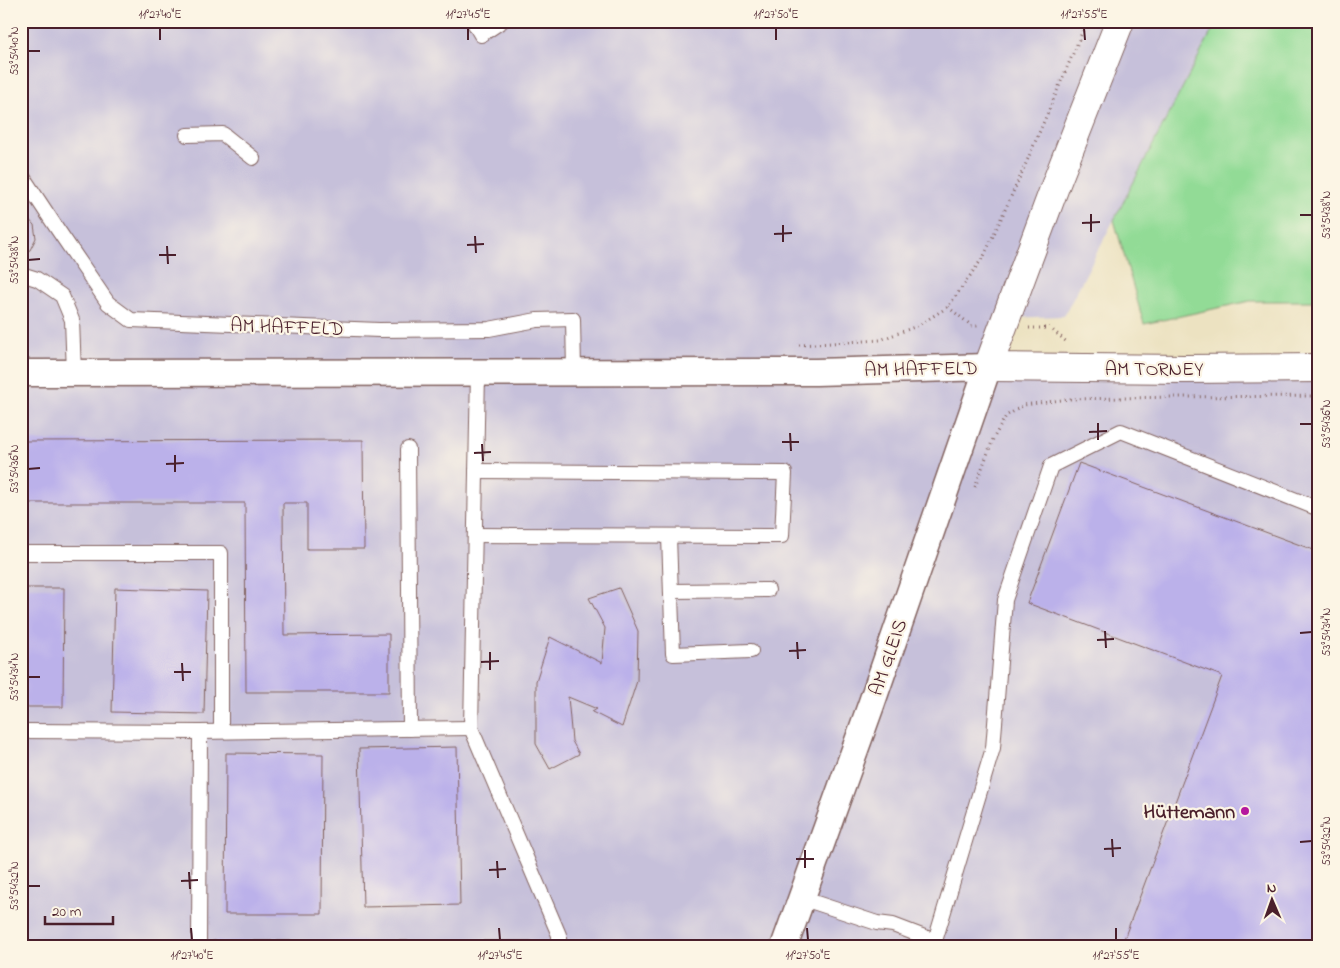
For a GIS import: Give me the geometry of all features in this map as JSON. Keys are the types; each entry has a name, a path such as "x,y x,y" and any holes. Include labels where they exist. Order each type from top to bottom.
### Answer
{"street":[{"name":"AM HAFFELD","path":"21,373 816,372 988,367 1057,181 1120,21"},
{"name":"AM TORNEY","path":"988,367 1319,368"},
{"name":"AM GLEIS","path":"784,947 871,705 988,367"}],"lane":[{"path":"473,21 481,35 502,21"},
{"path":"188,135 223,134 254,158"},
{"name":"AM HAFFELD","path":"21,174 108,304 131,320 379,330 489,328 537,320 573,319 574,371"},
{"path":"21,274 37,278 62,296 72,320 74,373"},
{"path":"478,372 471,728 559,935 559,947"},
{"path":"801,898 892,925 934,944 993,748 1004,600 1051,466 1121,431 1319,509"},
{"path":"408,449 410,729"},
{"path":"475,535 782,536 785,473 476,471"},
{"path":"669,536 672,654 750,651"},
{"path":"21,553 221,553 221,731"},
{"path":"671,591 768,590"},
{"path":"21,731 200,732 471,728"},
{"path":"199,947 200,732"}],"path":[{"path":"948,307 984,256 1087,21"},
{"path":"1069,399 1319,396"}],"shaded area":[{"path":"21,21 1217,21 1064,316 1006,318 989,366 1319,368 1319,947 21,947"}],"green space":[{"path":"1217,21 1319,21 1319,301 1250,301 1144,324 1114,220"}],"building":[{"path":"21,214 26,216 34,225 36,238 30,250 21,254"},
{"path":"363,440 364,549 307,549 307,503 283,503 284,635 389,634 389,692 246,692 245,503 21,503 21,441"},
{"name":"Hüttemann","path":"1079,463 1319,552 1319,947 1121,947 1222,676 1027,603"},
{"path":"21,588 64,588 63,707 21,707"},
{"path":"115,588 207,591 204,714 112,712"},
{"path":"619,588 638,631 637,681 622,727 592,712 597,709 568,697 572,741 579,754 550,769 536,744 536,681 550,637 602,663 605,628 589,598"},
{"path":"457,747 460,905 363,907 359,749"},
{"path":"226,753 323,754 322,914 225,914"},
{"path":"21,757 27,757 25,947 21,947"},
{"path":"213,941 531,941 531,947 213,947"}],"place":[{"name":"Hüttemann","path":"1245,811"}]}
